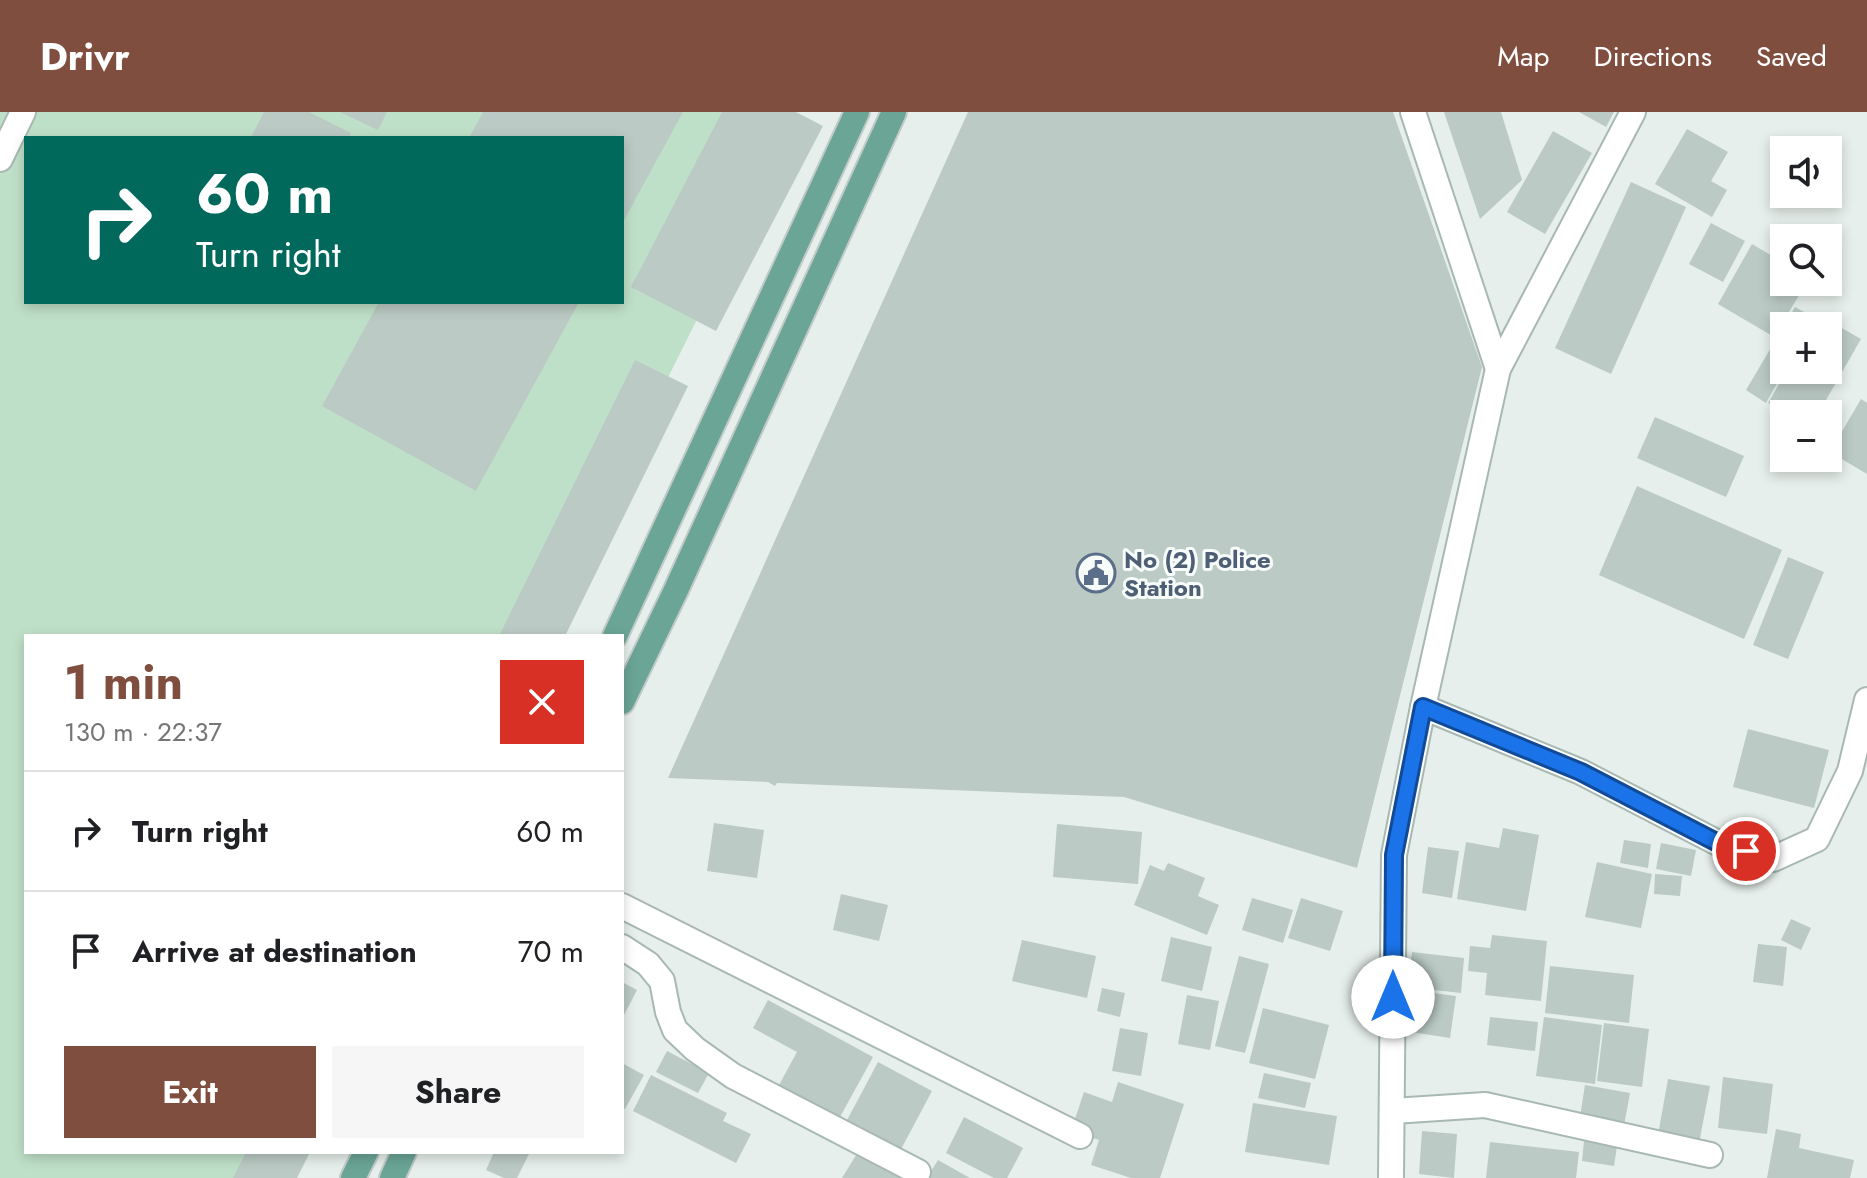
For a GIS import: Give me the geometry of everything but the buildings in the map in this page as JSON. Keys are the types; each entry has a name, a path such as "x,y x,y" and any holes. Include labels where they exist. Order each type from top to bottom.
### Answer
{"main road":[{"path":"616,634 857,112"},
{"path":"624,698 893,113"},
{"path":"353,1178 365,1154"},
{"path":"392,1178 403,1154"}],"street":[{"path":"0,159 23,112"},
{"path":"1413,112 1498,369"},
{"path":"1391,1178 1394,855 1423,707 1498,369 1633,112"},
{"path":"1423,707 1581,772 1718,843 1773,859 1817,839 1850,771 1867,700"},
{"path":"624,907 1080,1136"},
{"path":"624,948 648,964 662,981 675,1030 695,1049 733,1076 918,1172"},
{"path":"1393,1111 1485,1105 1710,1155"}],"green space":[{"path":"0,112 771,112 794,125 540,634 24,634 24,1154 280,1154 268,1178 0,1178"}],"place":[{"name":"No (2) Police Station","path":"1096,573"}],"route":[{"path":"1393,997 1394,855 1423,707 1581,772 1718,843 1746,851"}]}
